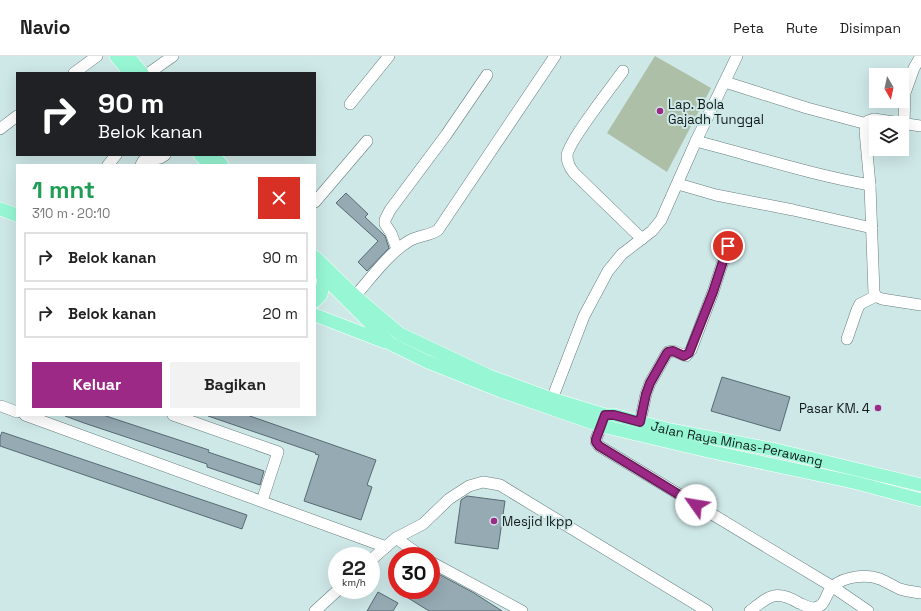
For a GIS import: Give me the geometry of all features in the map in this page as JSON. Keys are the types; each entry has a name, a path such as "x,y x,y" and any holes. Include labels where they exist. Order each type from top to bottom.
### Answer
{"main road":[{"path":"116,56 129,72"},
{"path":"128,56 141,72"},
{"path":"201,156 209,164"},
{"path":"214,156 221,164"},
{"path":"0,209 16,215"},
{"name":"Jalan Raya Minas-Perawang","path":"316,258 355,296 400,334 489,376 604,420 614,415 681,432 776,450 921,485"},
{"path":"316,269 391,344"},
{"path":"316,300 321,295 324,278"},
{"path":"316,315 391,344"},
{"path":"391,344 400,334"},
{"name":"Jalan Raya Minas-Perawang","path":"391,344 428,362 501,391 716,453 854,482 921,500"}],"street":[{"path":"75,72 96,56"},
{"path":"150,72 173,56"},
{"path":"350,104 389,56"},
{"path":"355,296 397,249 410,240 434,233 438,230 555,56"},
{"path":"552,399 584,316 608,271 622,254 652,231 661,220 696,141 737,56"},
{"path":"905,116 906,93 914,68 921,56"},
{"path":"624,71 574,139 567,156 569,166 574,173 642,239"},
{"path":"397,249 391,233 385,224 385,220 390,210 446,135 487,75"},
{"path":"725,82 807,108 867,124"},
{"path":"0,129 16,117"},
{"path":"869,121 865,131 870,185 874,282 876,296"},
{"path":"909,125 921,126"},
{"path":"316,201 367,141"},
{"path":"696,141 805,171 849,182 870,185"},
{"path":"109,164 115,156"},
{"path":"142,164 143,161 163,156"},
{"path":"678,184 716,195 793,210 872,228"},
{"path":"640,422 650,383 667,353 673,351 686,356 691,350 713,292 728,246"},
{"path":"876,296 882,299 921,305"},
{"path":"847,339 860,304 876,296"},
{"path":"1,406 16,412"},
{"path":"28,416 386,547"},
{"path":"176,416 278,452 262,501"},
{"path":"604,420 596,439 599,446 833,587 868,611"},
{"path":"380,552 396,538 423,524 449,499 469,486 483,482 500,485 707,611"},
{"path":"396,538 408,547"},
{"path":"440,567 522,611"},
{"path":"750,611 768,598 777,595 790,598 813,610 824,603 833,587 852,578 866,576 879,579 900,589 921,593"},
{"path":"315,611 328,599"}],"green space":[{"name":"Lap. Bola Gajadh Tunggal","path":"655,56 711,88 667,172 607,133"}],"building":[{"path":"346,193 368,214 365,217 385,236 389,248 367,271 358,262 378,241 336,203"},
{"path":"722,377 790,397 780,431 711,411"},
{"path":"65,416 106,416 209,450 208,452 264,471 260,485 207,467 207,464"},
{"path":"208,416 250,416 376,460 367,485 372,487 361,520 304,501 319,455 315,454 316,453"},
{"path":"2,432 247,515 242,529 0,446 0,437"},
{"path":"467,496 505,501 498,549 455,543 461,500"},
{"path":"440,575 474,593 502,611 429,611 410,599 440,599"},
{"path":"380,593 388,598 388,599 398,603 393,611 367,611 374,599 380,599"}],"place":[{"name":"Lap. Bola Gajadh Tunggal","path":"660,111"},
{"name":"Pasar KM. 4","path":"878,408"},
{"name":"Mesjid Ikpp","path":"494,521"}],"route":[{"path":"696,505 599,446 596,439 605,415 614,415 640,422 650,383 663,362 664,357 668,352 673,351 684,356 689,353 713,292 728,246"}]}
